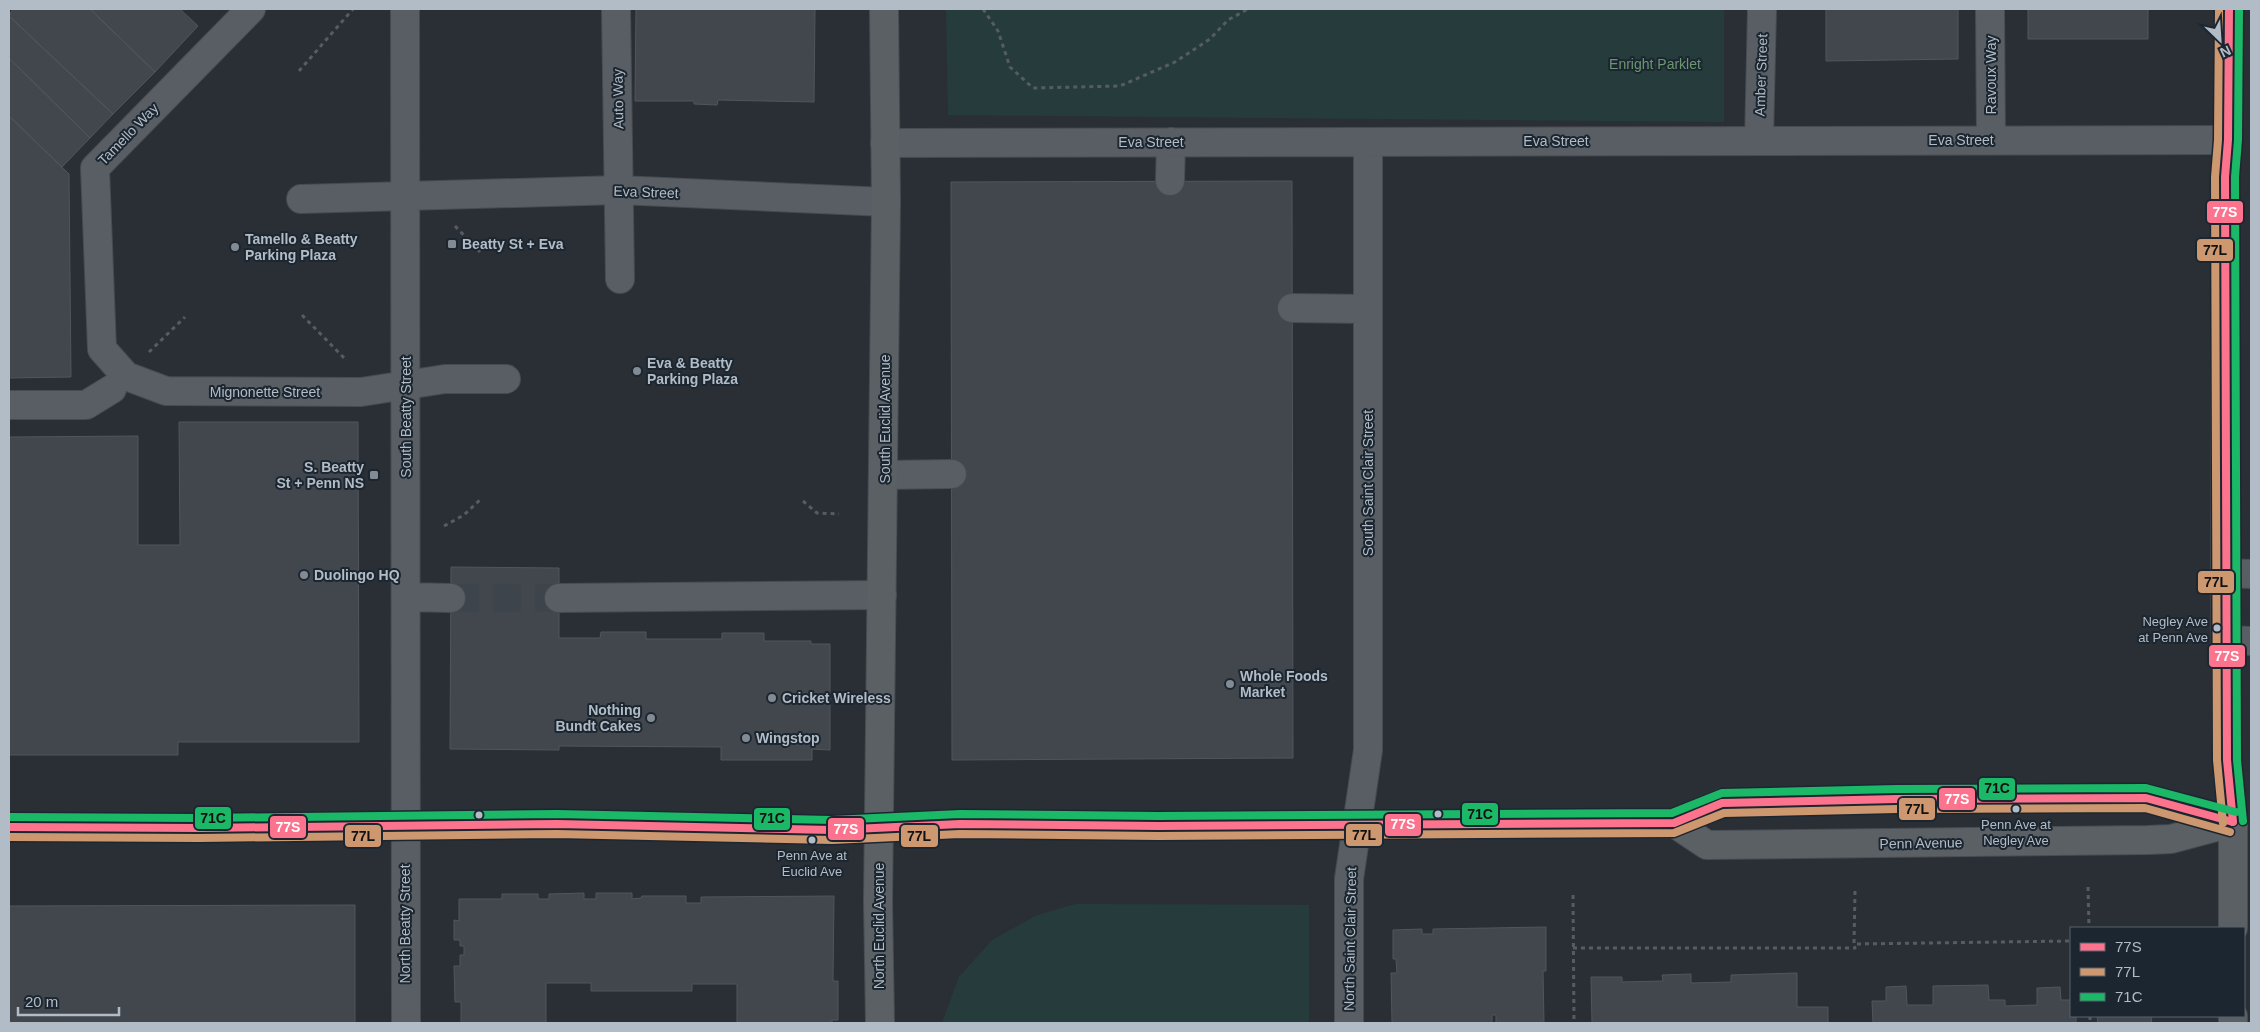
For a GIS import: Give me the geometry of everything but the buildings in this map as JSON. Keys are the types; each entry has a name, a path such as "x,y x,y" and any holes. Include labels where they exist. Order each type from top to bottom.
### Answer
{"main road":[{"name":"South Euclid Avenue","path":"880,828 886,202 884,9"},
{"path":"2229,9 2228,140 2225,177 2238,574 2238,640 2227,760 2242,822 2233,927"},
{"path":"9,827 199,828 406,824 566,824 832,830 960,824 1357,825 1674,823 1722,803 1897,799 2126,798 2146,798 2242,822"},
{"name":"Penn Avenue","path":"1674,823 1707,845 2148,840 2171,839 2242,822"},
{"name":"North Euclid Avenue","path":"880,828 878,902 880,1023"}],"street":[{"name":"Tamello Way","path":"119,383 102,349 95,168 250,9"},
{"name":"South Beatty Street","path":"405,9 406,824"},
{"name":"Auto Way","path":"616,9 620,279"},
{"name":"Amber Street","path":"1759,141 1762,9"},
{"name":"Ravoux Way","path":"1990,9 1991,140"},
{"name":"Eva Street","path":"885,142 2228,140"},
{"path":"1170,181 1171,142"},
{"name":"South Saint Clair Street","path":"1357,825 1368,750 1368,142"},
{"name":"Eva Street","path":"301,199 406,194 619,190 886,202"},
{"path":"1292,308 1367,309"},
{"name":"Mignonette Street","path":"119,383 166,391 361,392 445,379 506,379"},
{"path":"9,405 86,405 119,383"},
{"path":"884,475 952,474"},
{"path":"559,598 882,595"},
{"path":"406,598 451,598"},
{"name":"North Beatty Street","path":"406,824 406,1023"},
{"name":"North Saint Clair Street","path":"1349,1023 1349,879 1357,825"}],"path":[{"path":"299,70 353,9"},
{"path":"984,9 998,31 1010,67 1033,88 1120,86 1176,62 1210,39 1228,20 1248,9"},
{"path":"452,224 482,253"},
{"path":"302,315 347,361"},
{"path":"145,356 185,317"},
{"path":"444,526 464,515 482,498"},
{"path":"803,501 817,513 839,514"},
{"path":"2088,887 2089,927"},
{"path":"1574,948 1854,948 1855,891"},
{"path":"1573,895 1574,1023"},
{"path":"1854,944 2070,941"}],"green space":[{"name":"Enright Parklet","path":"946,9 1724,9 1724,122 948,115"},
{"path":"1076,904 1309,905 1309,1023 942,1023 959,977 992,940 1037,915"}],"tunnel":[{"path":"451,598 559,598"}],"transit line":[{"name":"77L","path":"2219,9 2218,140 2215,177 2217,760 2223,823"},
{"name":"77S","path":"2229,9 2228,140 2225,177 2227,760 2233,822"},
{"name":"71C","path":"2239,9 2238,140 2235,177 2237,760 2243,821"},
{"name":"71C","path":"9,817 199,818 557,814 832,820 960,814 1158,816 1672,813 1722,793 1897,789 2146,788 2236,812"},
{"name":"77S","path":"9,827 199,828 557,824 832,830 960,824 1158,826 1674,823 1722,803 1897,799 2146,798 2233,822"},
{"name":"77L","path":"9,837 199,838 557,834 832,840 960,834 1158,836 1674,833 1724,813 1897,809 2145,808 2230,832"}],"place":[{"name":"Beatty St + Eva","path":"452,244"},
{"name":"Tamello & Beatty Parking Plaza","path":"235,247"},
{"name":"Eva & Beatty Parking Plaza","path":"637,371"},
{"name":"S. Beatty St + Penn NS","path":"374,475"},
{"name":"Duolingo HQ","path":"304,575"},
{"name":"Negley Ave at Penn Ave","path":"2217,628"},
{"name":"Whole Foods Market","path":"1230,684"},
{"name":"Cricket Wireless","path":"772,698"},
{"name":"Nothing Bundt Cakes","path":"651,718"},
{"name":"Wingstop","path":"746,738"},
{"name":"Penn Ave at Negley Ave","path":"2016,809"},
{"name":"Penn Ave at Euclid Ave","path":"812,840"}]}
